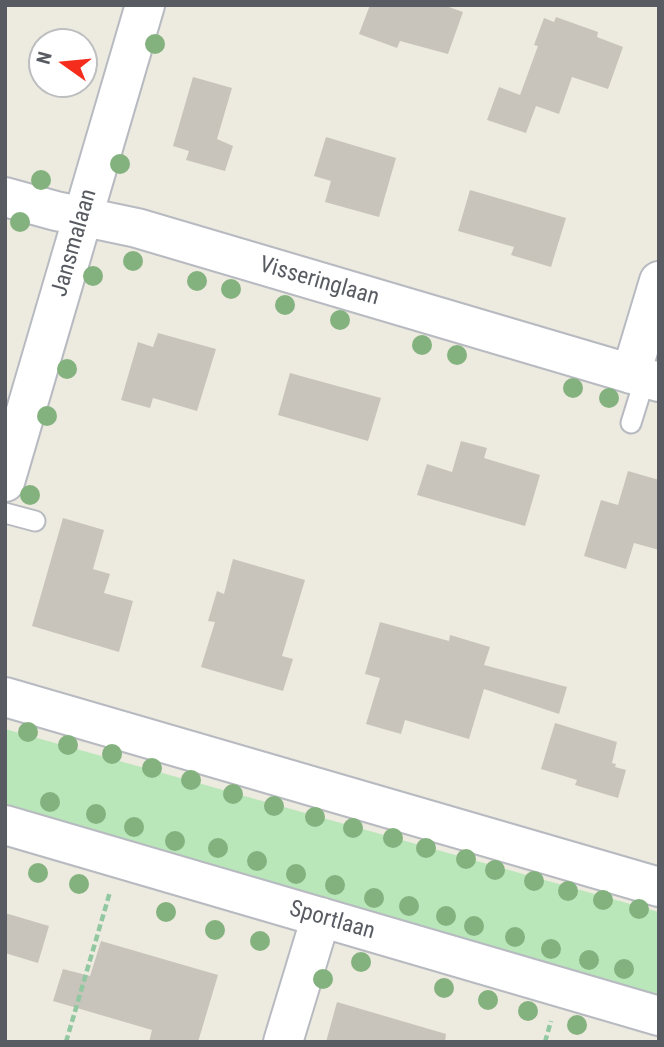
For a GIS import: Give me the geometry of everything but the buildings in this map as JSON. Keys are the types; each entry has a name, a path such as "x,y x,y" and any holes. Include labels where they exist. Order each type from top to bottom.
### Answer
{"street":[{"name":"Jansmalaan","path":"5,481 145,5"},
{"name":"Visseringlaan","path":"5,197 137,228 645,378"},
{"path":"645,378 659,281"},
{"path":"5,697 659,887"},
{"name":"Sportlaan","path":"5,825 659,1016"},
{"path":"283,1042 321,917"}],"lane":[{"path":"631,423 645,378"},
{"path":"5,513 35,521"}],"path":[{"path":"66,1042 103,915"}],"green space":[{"path":"5,729 659,912 659,998 5,806"}]}
